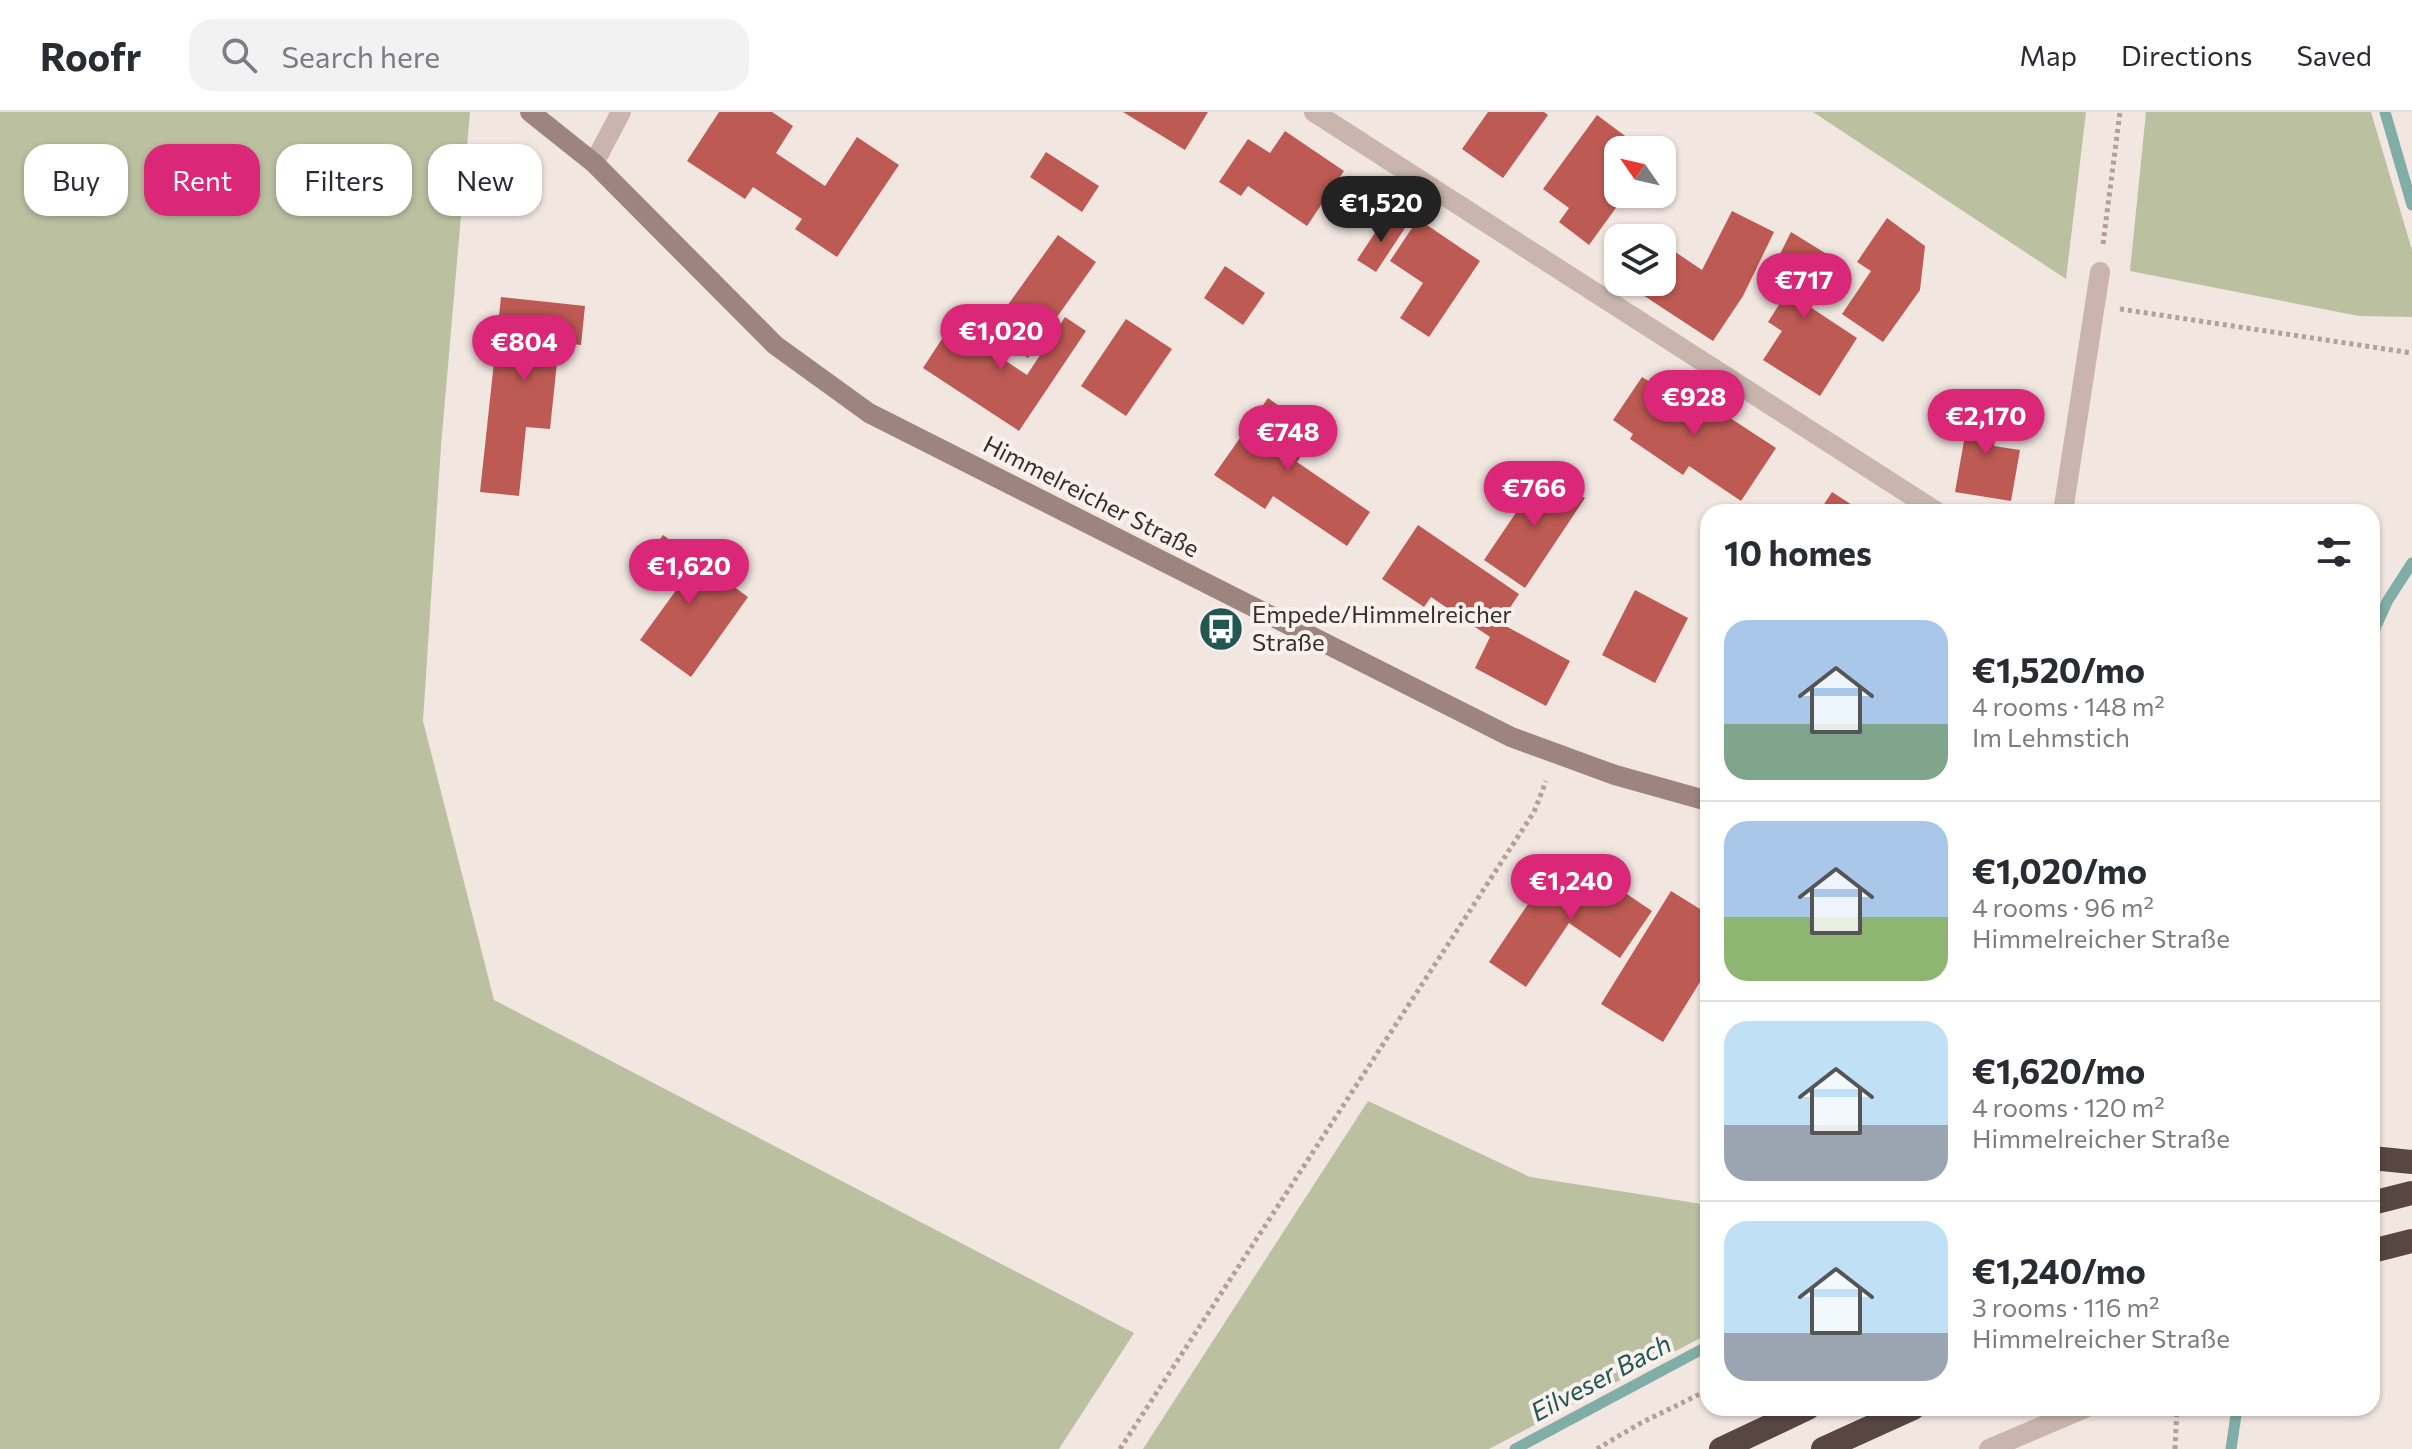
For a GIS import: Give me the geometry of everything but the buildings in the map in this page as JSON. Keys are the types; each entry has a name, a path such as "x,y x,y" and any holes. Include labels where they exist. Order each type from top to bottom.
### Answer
{"highway":[{"path":"2380,1159 2412,1162"},
{"path":"2380,1201 2412,1193"},
{"path":"2380,1249 2412,1241"},
{"path":"1721,1449 1791,1416"},
{"path":"1823,1449 1895,1416"}],"main road":[{"name":"Himmelreicher Straße","path":"530,112 594,163 775,345 869,413 1486,724 1615,775 1700,799"}],"street":[{"path":"594,163 621,112"},
{"path":"1314,112 1925,504"},
{"path":"2064,504 2100,272"},
{"path":"1989,1449 2066,1416"}],"path":[{"path":"2100,272 2120,112"},
{"path":"2095,305 2412,353"},
{"path":"1120,1449 1534,812 1557,754"},
{"path":"1597,1449 1700,1394"},
{"path":"2175,1449 2177,1416"}],"green space":[{"path":"0,112 470,112 467,144 428,144 428,216 461,216 441,446 423,721 494,1000 1134,1333 1059,1449 0,1449"},
{"path":"1813,112 2086,112 2066,279"},
{"path":"2146,112 2371,112 2412,250 2412,317 2359,316 2130,271"},
{"path":"1368,1101 1530,1177 1700,1204 1700,1338 1489,1449 1143,1449"}],"waterway":[{"path":"2385,112 2412,205"},
{"path":"2380,618 2412,563"},
{"name":"Eilveser Bach","path":"1515,1449 1700,1350"},
{"path":"2231,1449 2236,1416"}],"place":[{"name":"Empede/Himmelreicher Straße","path":"1221,629"}]}
